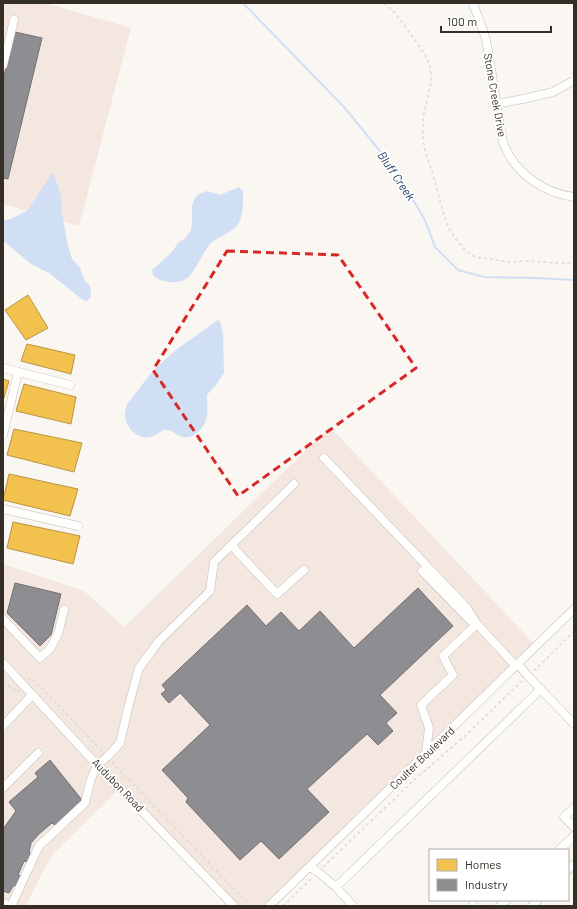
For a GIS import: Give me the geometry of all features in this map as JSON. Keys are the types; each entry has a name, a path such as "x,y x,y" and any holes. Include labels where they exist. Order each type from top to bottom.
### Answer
{"street":[{"name":"Stone Creek Drive","path":"473,3 486,39 504,144 514,162 528,178 546,189 563,196 574,197"},
{"path":"3,65 14,20"},
{"path":"496,104 553,92 571,82"},
{"path":"3,368 70,385"},
{"path":"3,436 18,372"},
{"path":"324,458 467,608 476,624"},
{"path":"3,903 11,906 39,846 85,803 91,779 97,765 120,743 139,668 159,641 210,591 214,562 294,484"},
{"path":"3,509 78,526"},
{"path":"231,545 277,594 304,570"},
{"path":"422,571 516,666 541,689 574,724"},
{"name":"Coulter Boulevard","path":"269,906 574,609"},
{"path":"3,619 40,658 50,649 58,634 64,610"},
{"path":"426,753 429,728 421,705 453,675 443,656 476,624"},
{"name":"Audubon Road","path":"3,663 97,765 234,906"},
{"path":"336,887 541,689"},
{"path":"3,726 32,695"},
{"path":"3,788 38,753"},
{"path":"574,808 564,817 574,827"},
{"path":"560,849 574,836"},
{"path":"310,867 336,887 353,906"}],"path":[{"path":"384,3 395,13 415,40 427,58 431,70 431,83 423,118 423,140 448,227 455,238 465,250 475,257 510,262 574,262"},
{"path":"283,906 413,781 465,736 574,632"},
{"path":"3,682 17,692 31,678 36,682 250,906"}],"highlighted area":[{"path":"227,251 338,255 416,368 238,496 153,370"}],"shaded area":[{"path":"3,3 46,3 131,28 79,226 3,204"},
{"path":"330,427 536,646 269,906 234,906 120,788 53,854 26,906 3,906 3,564 84,591 124,627"}],"water":[{"path":"54,173 61,197 62,214 72,259 80,268 85,281 90,286 91,294 87,301 83,300 49,273 31,264 3,240 3,221 11,219 27,211 51,175"},
{"path":"239,187 243,191 243,203 238,224 232,230 211,243 192,273 184,280 177,282 164,281 153,275 152,270 171,253 179,242 186,238 191,230 192,205 195,198 199,194 207,191 220,195"},
{"path":"218,320 221,324 223,335 224,373 207,395 207,415 202,428 192,436 187,437 179,436 168,430 164,430 150,437 142,437 132,432 125,417 126,408 130,400 147,378 164,360"}],"building: Homes":[{"path":"28,295 48,328 26,340 5,310"},
{"path":"27,344 75,355 71,374 21,361"},
{"path":"3,379 9,381 3,401"},
{"path":"24,384 76,397 71,424 16,411"},
{"path":"14,429 82,443 74,472 7,455"},
{"path":"9,474 78,489 70,516 3,500"},
{"path":"13,522 80,536 73,564 7,548"}],"building: Industry":[{"path":"15,32 42,38 8,179 3,178 3,80"},
{"path":"15,583 61,594 51,635 40,646 7,613"},
{"path":"418,588 453,626 380,695 397,713 386,723 393,731 378,745 367,734 307,789 329,812 279,859 261,841 240,860 186,802 188,798 162,770 210,725 180,693 169,703 161,694 166,690 162,685 247,605 266,626 281,612 299,631 320,611 354,648"},
{"path":"50,760 82,800 56,826 52,823 31,843 29,852 31,854 28,862 24,861 18,875 21,876 17,885 13,886 9,893 3,891 3,829 16,811 9,802 38,777 35,773"}],"waterway":[{"name":"Bluff Creek","path":"243,3 344,107 394,168 425,220 435,247 458,270 484,277 574,280"}]}
